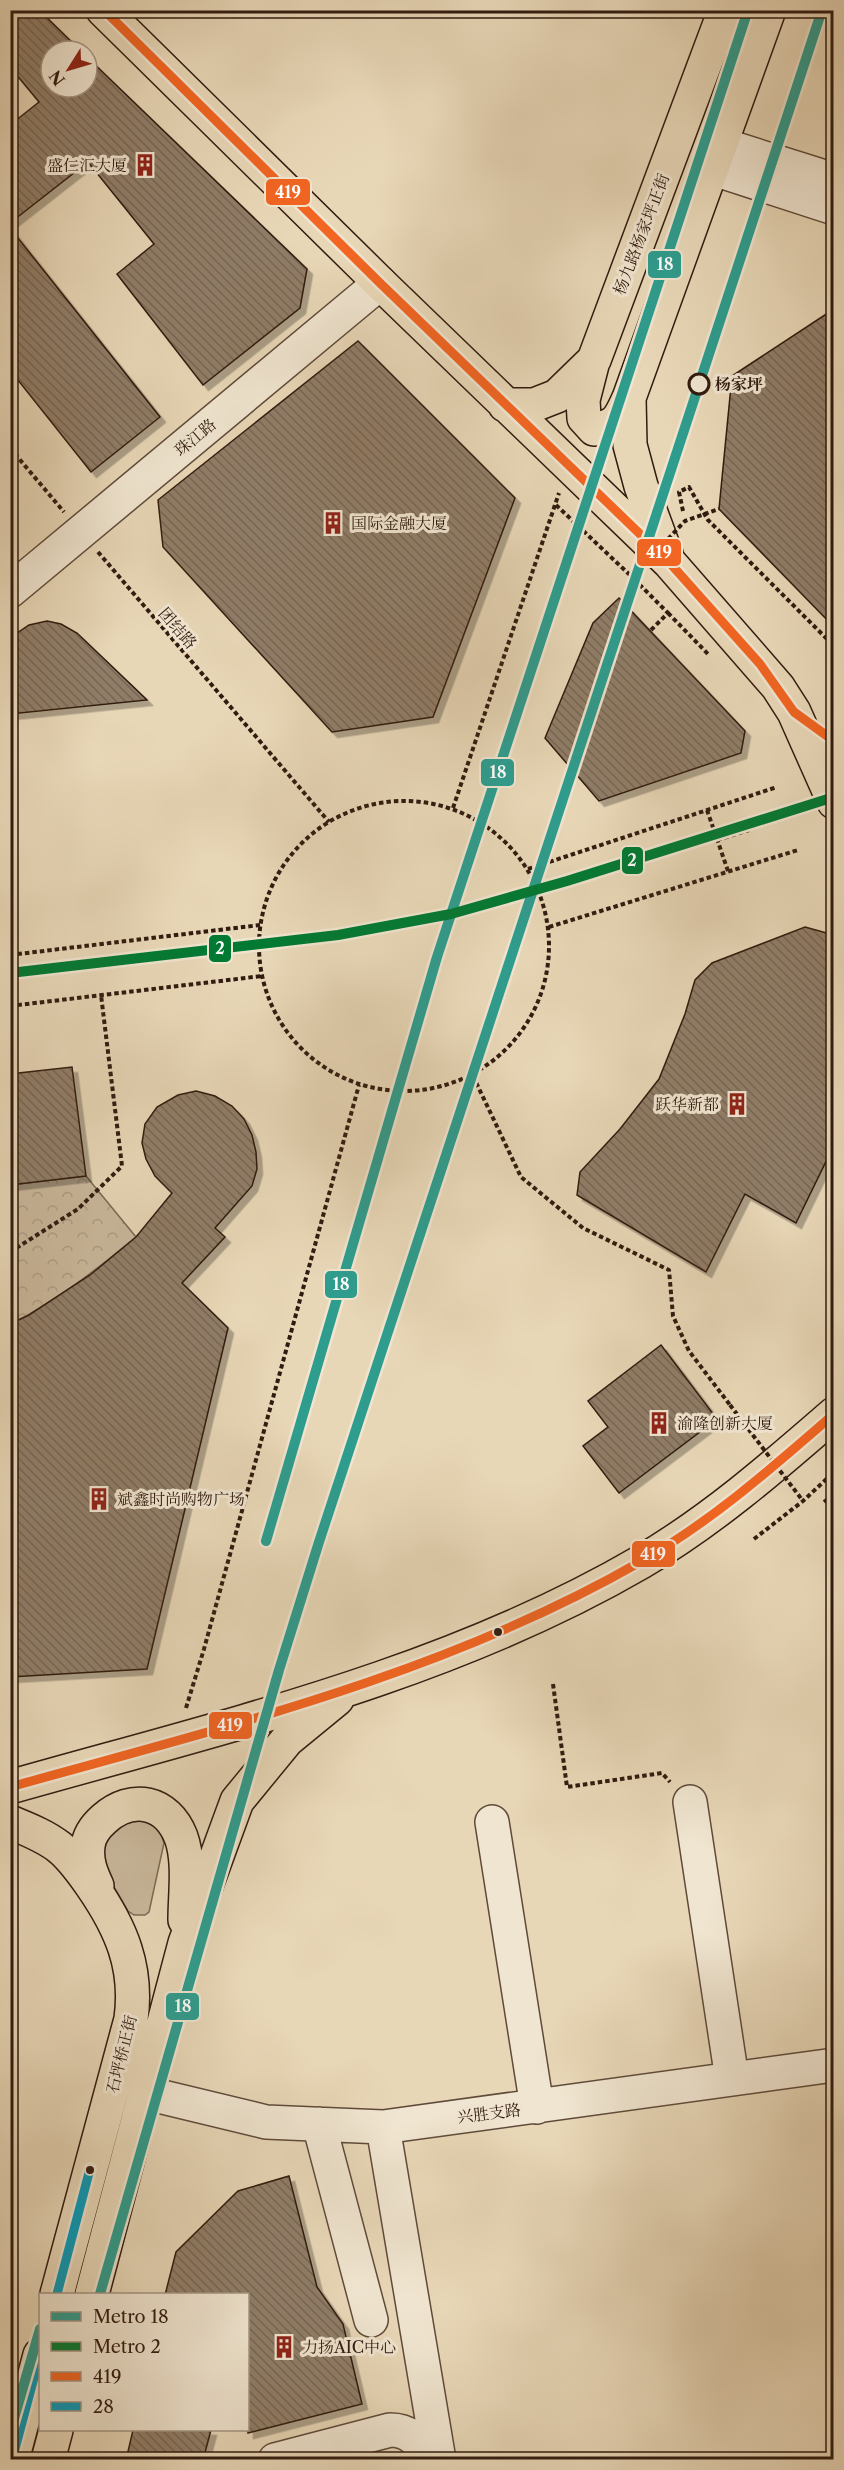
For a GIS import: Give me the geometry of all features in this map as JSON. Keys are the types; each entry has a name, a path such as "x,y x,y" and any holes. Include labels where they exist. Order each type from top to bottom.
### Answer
{"main road":[{"path":"103,10 505,405 669,562 760,664 794,712 834,802"},
{"name":"杨九路杨家坪正街","path":"505,405 534,405 557,396 594,360 724,10"},
{"path":"594,360 583,400 584,418 594,429 609,428 620,417 629,398 769,10"},
{"path":"629,398 630,445 641,486 669,562"},
{"path":"794,712 834,741"},
{"path":"10,1787 346,1690 498,1635 570,1601 642,1562 707,1520 834,1414"},
{"name":"石坪桥正街","path":"93,2293 185,1943 237,1801 287,1740 346,1690"},
{"path":"103,1901 89,1868 88,1844 91,1834 98,1824 120,1807 145,1804 158,1809 169,1817 177,1828 185,1853 185,1943"},
{"name":"石坪桥正街","path":"10,1822 60,1848 83,1873 103,1901 117,1927 127,1953 134,1996 131,2019 58,2293"},
{"path":"12,2460 39,2359"},
{"path":"48,2460 56,2431"}],"street":[{"path":"715,156 834,180"},
{"path":"715,156 834,208"},
{"name":"珠江路","path":"10,591 380,283"},
{"path":"690,1802 732,2079"},
{"path":"492,1822 537,2107"},
{"name":"兴胜支路","path":"146,2093 266,2122 383,2127 834,2065"},
{"path":"319,2124 370,2320"},
{"path":"383,2127 439,2460"},
{"path":"275,2460 390,2430 399,2430 416,2440 429,2460"}],"path":[{"name":"团结路","path":"10,448 329,822"},
{"path":"453,808 556,505 567,464"},
{"path":"685,521 680,492 689,487 708,520 834,646"},
{"path":"556,505 708,654"},
{"path":"632,577 685,521 719,509"},
{"path":"651,630 668,613"},
{"path":"528,869 777,787"},
{"path":"413,800 453,808 482,823 508,843 528,869 542,897 549,927 548,971 534,1013 508,1049 473,1076 436,1089 398,1092 359,1085 325,1068 296,1044 274,1012 262,976 259,951 260,925 268,892 285,862 308,836 329,822 374,803 413,800"},
{"path":"707,810 728,871"},
{"path":"717,840 749,830"},
{"path":"549,927 798,850"},
{"path":"10,955 260,925"},
{"path":"10,1006 262,976"},
{"path":"10,1252 78,1209 122,1166 101,995"},
{"path":"473,1076 521,1178 583,1228 669,1270 673,1316 688,1351 803,1501"},
{"path":"176,1740 204,1649 359,1085"},
{"path":"754,1539 803,1501 834,1472"},
{"path":"824,1502 834,1494"},
{"path":"553,1684 567,1787 662,1773"}],"green space":[{"path":"86,1176 136,1237 60,1295 11,1324 10,1225 13,1224 11,1185"},
{"path":"145,1817 160,1831 164,1843 149,1912 145,1915 134,1915 128,1911 100,1863 109,1826"}],"building":[{"name":"盛仁汇大厦","path":"10,10 39,10 69,39 39,39 39,99 99,99 99,69 307,269 300,308 203,385 117,274 154,244 88,162 10,223 10,125 39,102 10,67"},
{"path":"10,228 160,417 91,472 10,370"},
{"path":"834,309 834,627 719,509 732,376"},
{"name":"国际金融大厦","path":"358,341 515,498 433,717 332,732 163,547 158,500"},
{"path":"619,598 745,731 741,753 599,801 545,738 593,623"},
{"path":"47,621 61,624 77,633 147,700 10,714 10,638 29,625"},
{"name":"跃华新都","path":"805,927 834,935 834,1145 796,1223 745,1194 706,1272 577,1195 580,1172 620,1129 659,1079 685,1014 695,980 712,963"},
{"path":"72,1067 86,1176 10,1185 10,1074"},
{"name":"斌鑫时尚购物广场","path":"196,1091 215,1096 232,1106 244,1119 252,1135 257,1169 252,1186 215,1228 225,1237 182,1283 228,1328 147,1669 10,1677 10,1324 29,1315 90,1275 136,1237 172,1193 155,1176 146,1159 142,1143 145,1124 157,1107 178,1095"},
{"name":"渝隆创新大厦","path":"661,1345 717,1419 619,1493 583,1446 608,1427 588,1401"},
{"path":"289,2176 317,2287 343,2324 362,2404 248,2433 249,2293 166,2293 176,2252 238,2191"},
{"path":"133,2431 211,2431 203,2460 126,2460"}],"metro line":[{"name":"18","path":"266,1541 437,957 748,10"},
{"name":"18","path":"100,2293 279,1670 319,1542 822,10"},
{"name":"2","path":"10,973 338,935 451,914 567,881 834,797"},
{"name":"18","path":"10,2432 39,2332"}],"transit line":[{"name":"419","path":"104,10 380,283 669,562 760,664 794,712 834,741"},
{"name":"419","path":"10,1787 252,1719 332,1694 412,1667 490,1636 566,1601 666,1546 741,1493 834,1414"},
{"name":"28","path":"57,2293 90,2169"},
{"name":"28","path":"12,2460 39,2359"}],"place":[{"name":"盛仁汇大厦","path":"145,165"},
{"name":"杨家坪","path":"699,384"},
{"name":"国际金融大厦","path":"333,523"},
{"name":"跃华新都","path":"737,1104"},
{"name":"渝隆创新大厦","path":"659,1423"},
{"name":"斌鑫时尚购物广场","path":"99,1499"},
{"name":"力扬AIC中心","path":"284,2347"}]}
